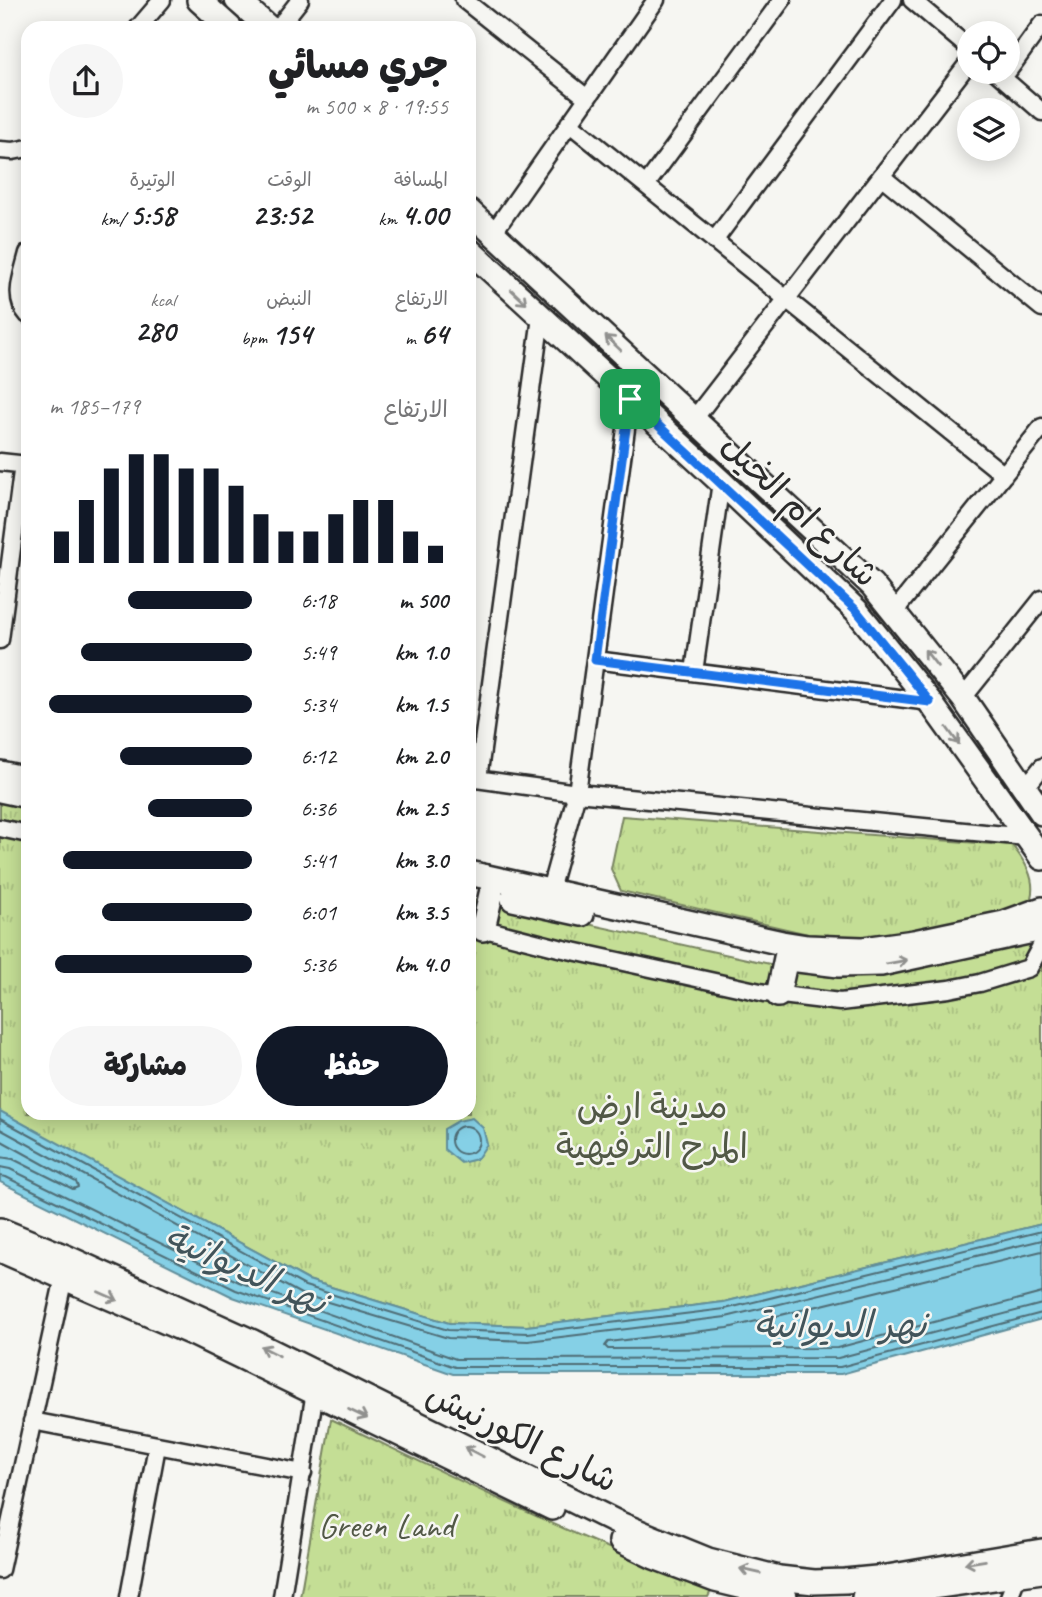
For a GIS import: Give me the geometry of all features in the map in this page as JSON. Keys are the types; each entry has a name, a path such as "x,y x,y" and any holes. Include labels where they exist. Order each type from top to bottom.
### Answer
{"main road":[{"path":"199,0 222,21"},
{"path":"237,0 261,21"},
{"name":"شارع ام الخيل","path":"476,217 872,585 962,698 1041,811"},
{"name":"شارع ام الخيل","path":"476,257 856,610 930,702 1042,858"},
{"path":"0,773 21,778"},
{"path":"0,790 21,794"},
{"path":"476,874 782,943 834,949 863,949 914,942 1039,914"},
{"path":"476,927 480,891 786,958 839,965 881,964 1039,914"},
{"path":"778,995 786,958"},
{"name":"شارع الكورنيش","path":"0,1230 241,1336 317,1384 654,1556 715,1580 785,1597"},
{"name":"شارع الكورنيش","path":"0,1250 317,1384 622,1525 708,1560 779,1578 814,1581 1032,1563"},
{"path":"864,1597 1032,1563"}],"street":[{"path":"144,21 162,0"},
{"path":"284,21 300,0"},
{"path":"464,0 587,98"},
{"path":"493,233 656,0"},
{"path":"646,185 782,0"},
{"path":"714,241 892,0"},
{"path":"918,2 957,37"},
{"path":"1020,52 1042,24"},
{"path":"694,419 957,78"},
{"path":"1015,84 1042,112"},
{"path":"569,123 1004,475"},
{"path":"0,150 21,149"},
{"path":"881,176 1042,308"},
{"path":"21,285 21,306"},
{"path":"476,759 541,317"},
{"path":"550,890 577,793 630,399"},
{"path":"894,612 1042,427"},
{"path":"0,461 21,464"},
{"path":"694,672 721,482"},
{"path":"0,640 21,493"},
{"path":"962,698 1042,599"},
{"path":"595,660 930,702"},
{"path":"1026,788 1042,767"},
{"path":"476,779 577,793 1026,837"},
{"path":"0,828 21,832"},
{"path":"476,927 559,948 778,995 840,1002 888,998 980,984 1029,968 1042,944"},
{"path":"0,1570 64,1277"},
{"path":"282,1597 317,1384"},
{"path":"33,1421 303,1473"},
{"path":"129,1597 158,1446"},
{"path":"1009,1597 1032,1563"}],"green space":[{"name":"مدينة ارض المرح الترفيهية","path":"0,798 21,802 21,1120 476,1120 476,900 811,973 839,975 1042,936 1042,1224 724,1302 527,1326 449,1323 308,1280 0,1112"},
{"path":"622,816 991,844 1005,837 1028,870 1031,898 1027,907 918,930 863,936 808,934 621,891 611,869"},
{"name":"Green Land","path":"331,1419 567,1530 712,1589 708,1597 300,1597"}],"water":[{"name":"نهر الديوانية","path":"0,1111 308,1280 449,1323 527,1326 724,1302 1042,1224 1042,1319 841,1374 453,1374 233,1297 0,1182"},
{"path":"474,1120 483,1128 487,1144 477,1159 461,1163 444,1149 444,1129 458,1121"}],"route":[{"path":"630,399 856,610 930,702 595,660 630,399"}]}
